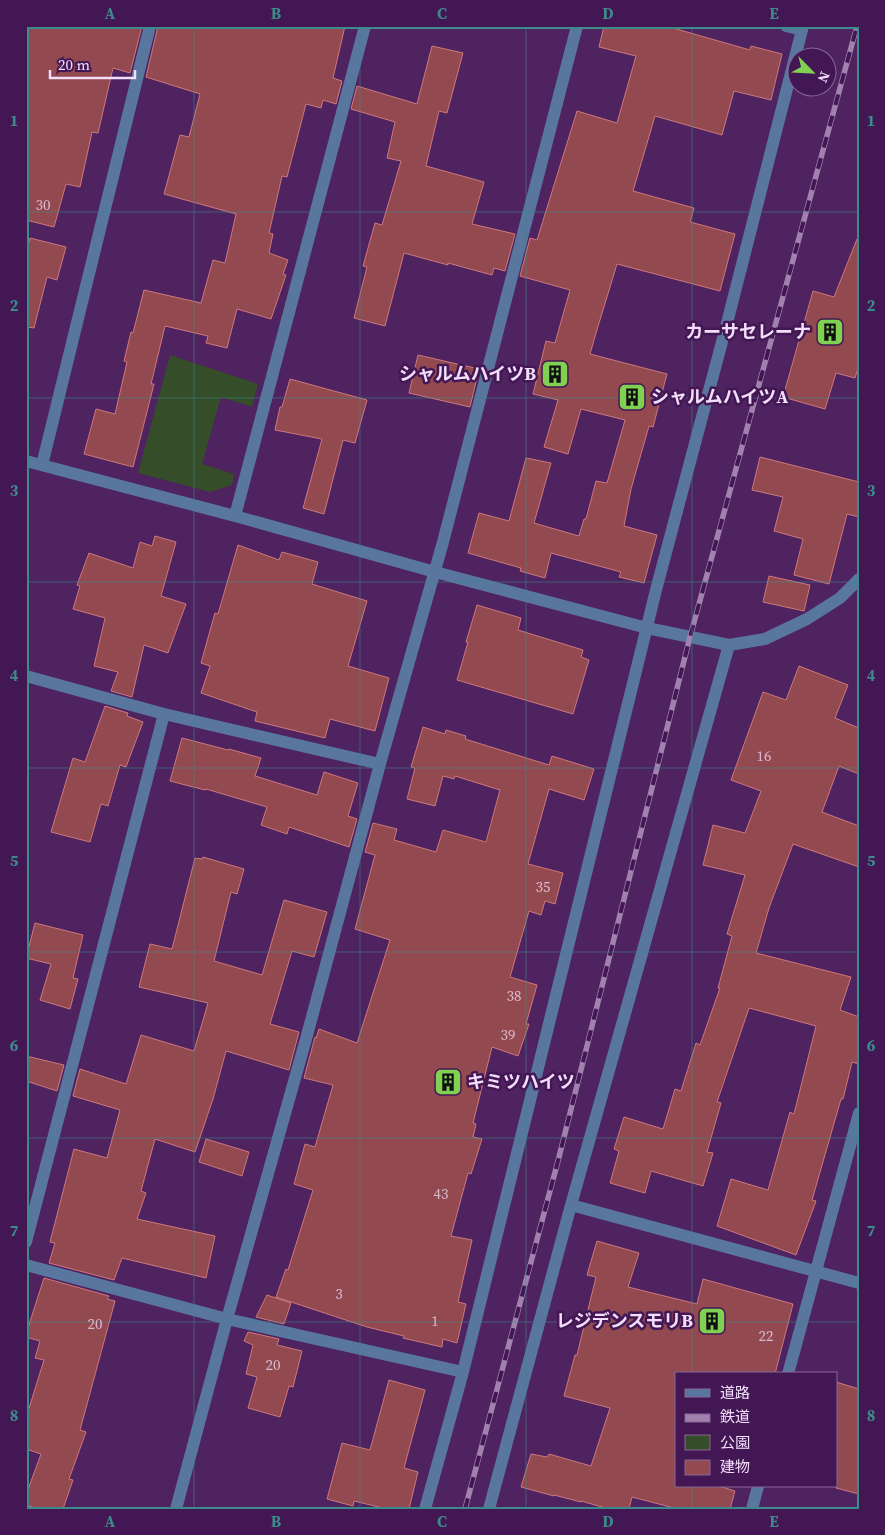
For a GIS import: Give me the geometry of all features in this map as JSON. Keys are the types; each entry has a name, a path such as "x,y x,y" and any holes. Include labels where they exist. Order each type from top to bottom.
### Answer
{"street":[{"path":"42,465 150,26"},
{"path":"236,516 365,26"},
{"path":"176,1509 226,1319 306,1039 380,764 435,572 577,26"},
{"path":"425,1509 463,1372 647,628 802,28 786,26"},
{"path":"26,461 647,628 728,645 765,639 807,619 840,598 859,579"},
{"path":"489,1509 571,1205 728,645"},
{"path":"26,676 164,714 380,764"},
{"path":"26,1242 164,714"},
{"path":"789,1372 859,1113"},
{"path":"571,1205 859,1284"},
{"path":"26,1265 226,1319 463,1372"},
{"path":"752,1509 757,1488"}],"green space":[{"path":"170,355 258,384 252,407 221,397 202,464 234,474 232,485 210,492 138,473"}],"building":[{"path":"26,26 142,26 130,73 113,68 98,133 92,132 80,187 66,184 54,227 26,220"},
{"path":"158,26 345,26 333,78 342,81 336,104 323,100 321,108 306,104 287,177 282,176 269,233 273,234 269,253 288,260 283,274 286,275 271,319 237,309 227,348 206,343 208,336 165,326 151,384 154,384 133,467 84,454 96,409 115,414 127,362 124,361 144,290 201,303 213,260 225,263 236,214 164,194 180,135 189,137 200,94 146,77"},
{"path":"604,26 666,26 750,50 751,46 782,54 771,100 734,91 722,135 655,116 633,191 694,208 690,222 735,234 720,291 617,264 590,354 667,374 653,427 649,426 631,489 624,526 657,535 644,583 619,577 621,572 551,553 545,578 520,571 521,568 468,553 479,513 509,521 526,458 551,463 534,523 579,536 584,519 586,519 596,481 607,483 625,420 581,409 568,454 544,447 558,400 533,394 546,341 555,343 570,290 520,276 530,238 537,240 577,111 617,123 636,56 599,47"},
{"path":"432,46 463,53 447,113 439,111 426,166 484,182 472,224 515,234 505,271 494,268 492,275 404,253 385,326 354,318 367,267 363,266 375,223 382,225 401,161 387,158 395,122 351,109 357,86 417,104"},
{"path":"30,238 66,247 57,280 47,277 34,328 26,327 26,252"},
{"name":"カーサセレーナ","path":"857,239 859,239 859,365 855,378 836,373 825,409 783,397 813,291 834,297"},
{"path":"418,355 479,369 470,407 409,393"},
{"path":"290,379 367,400 355,443 343,440 324,514 303,508 322,439 275,430 280,407 282,407"},
{"path":"760,457 859,482 859,517 847,514 829,584 794,575 803,539 774,531 783,497 752,490"},
{"path":"155,536 176,542 161,596 186,604 168,653 144,645 132,697 111,691 118,672 94,666 105,618 73,609 80,586 77,585 89,553 133,568 140,542 152,546"},
{"path":"238,545 279,560 282,552 318,562 312,584 367,601 348,666 389,678 375,731 330,719 325,738 255,721 257,712 201,693 210,666 201,663 215,613 218,614"},
{"path":"769,576 810,585 804,611 763,602"},
{"path":"477,605 521,618 518,630 583,650 581,657 589,660 573,714 457,680"},
{"path":"799,666 848,685 835,718 859,728 859,774 839,766 822,812 859,826 859,867 793,844 769,908 756,953 851,977 840,1010 859,1017 859,1064 852,1062 843,1099 841,1099 812,1200 816,1201 796,1255 717,1226 731,1179 768,1190 790,1112 794,1114 816,1026 749,1008 717,1102 721,1103 707,1152 713,1153 703,1186 651,1171 645,1193 610,1183 619,1151 614,1149 624,1117 663,1129 675,1089 681,1091 696,1043 700,1045 720,988 718,988 732,936 727,934 745,875 703,865 713,825 745,833 761,791 731,780 763,692 786,700"},
{"path":"105,706 128,713 127,716 143,722 126,767 120,765 108,806 101,804 90,842 51,832 73,758 85,762"},
{"path":"423,727 445,734 446,730 466,736 465,739 549,765 552,756 594,769 584,800 549,789 528,864 563,873 555,904 545,901 541,915 529,911 510,977 537,985 526,1024 529,1024 518,1056 492,1047 473,1123 476,1124 473,1137 482,1139 471,1174 468,1173 451,1236 472,1240 458,1302 466,1304 457,1343 443,1339 442,1347 403,1338 404,1336 367,1327 276,1297 286,1269 288,1270 313,1190 294,1184 305,1144 315,1147 333,1085 304,1078 315,1037 319,1029 357,1043 390,940 355,929 375,855 365,852 373,823 397,829 394,840 436,852 443,830 486,842 500,790 455,776 454,779 443,776 435,806 407,799 415,768 411,767"},
{"path":"182,738 261,758 255,776 317,795 324,772 358,783 348,816 357,819 349,847 289,827 287,834 261,825 267,807 206,789 170,781"},
{"path":"203,857 244,869 237,894 231,892 214,961 262,975 284,900 327,912 314,957 292,951 270,1024 299,1032 289,1070 226,1051 213,1099 195,1152 155,1139 141,1191 146,1193 137,1219 215,1236 206,1278 122,1258 114,1280 49,1263 55,1243 50,1242 74,1149 107,1158 120,1110 73,1096 80,1069 126,1084 141,1035 194,1051 208,1003 139,987 150,944 172,949 195,858 202,859"},
{"path":"35,923 83,935 73,978 78,979 70,1009 40,1000 51,964 26,958"},
{"path":"26,1056 64,1065 57,1091 26,1081"},
{"path":"206,1139 249,1152 242,1176 199,1162"},
{"path":"597,1241 639,1253 628,1287 697,1304 703,1279 793,1304 776,1372 675,1372 675,1488 725,1488 735,1491 730,1509 678,1509 632,1497 629,1509 609,1509 521,1487 531,1454 547,1457 549,1454 591,1466 610,1408 564,1396 575,1355 577,1355 596,1277 587,1275"},
{"path":"44,1278 109,1296 107,1299 115,1301 80,1430 86,1432 69,1479 73,1480 63,1509 38,1509 26,1505 26,1495 41,1454 26,1449 26,1418 44,1360 35,1358 40,1341 26,1337 26,1334"},
{"path":"267,1295 291,1303 284,1324 256,1317"},
{"path":"248,1332 279,1339 277,1345 302,1351 293,1387 289,1386 280,1417 248,1408 257,1377 246,1374 253,1345 244,1341"},
{"path":"389,1380 425,1390 404,1468 418,1472 409,1509 387,1509 354,1501 353,1506 327,1499 342,1443 370,1450"},
{"path":"838,1383 859,1389 859,1494 836,1488 838,1488"}],"railway":[{"path":"465,1509 558,1161 690,637 857,26"}],"place":[{"name":"カーサセレーナ","path":"830,332"},
{"name":"シャルムハイツB","path":"555,374"},
{"name":"シャルムハイツA","path":"632,397"},
{"name":"キミツハイツ","path":"448,1082"},
{"name":"レジデンスモリB","path":"712,1321"}]}
